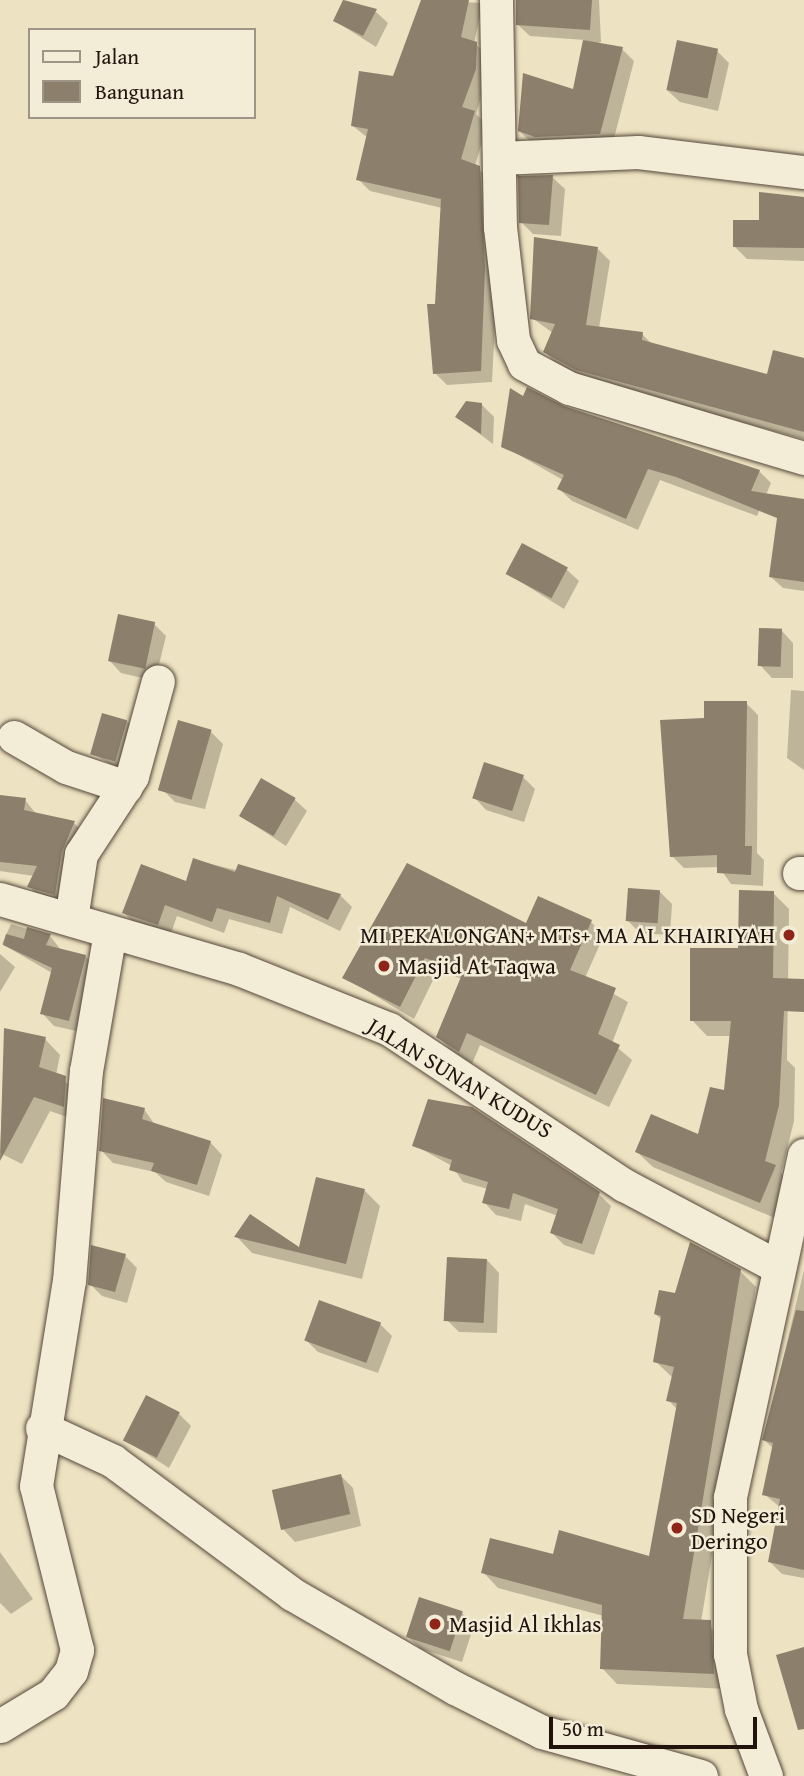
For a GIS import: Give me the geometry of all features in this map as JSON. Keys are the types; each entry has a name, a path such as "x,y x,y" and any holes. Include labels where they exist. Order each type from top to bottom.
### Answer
{"street":[{"path":"496,0 499,158 508,309 516,352 532,372 804,458"},
{"path":"499,158 638,152 804,172"},
{"path":"71,919 81,855 126,787 158,681"},
{"path":"14,737 66,767 126,787"},
{"name":"JALAN SUNAN KUDUS","path":"0,899 239,970 389,1029 624,1185 778,1267"},
{"path":"0,1726 52,1693 71,1671 77,1650 38,1509 42,1428 69,1281 86,1071 110,932"},
{"path":"766,1776 735,1681 728,1545 737,1453 778,1267 802,1177"},
{"path":"42,1428 113,1461 292,1594 455,1688 542,1732 701,1776"}],"building":[{"path":"343,0 377,9 363,36 333,21"},
{"path":"421,0 469,0 461,37 477,42 476,69 462,107 475,111 461,159 480,166 485,269 481,371 433,374 427,304 435,304 441,199 356,180 368,129 351,126 359,71 393,76"},
{"path":"516,0 592,0 590,30 516,25"},
{"path":"583,40 623,47 600,134 535,137 518,131 523,73 573,89"},
{"path":"677,40 718,49 707,99 666,90"},
{"path":"553,175 549,225 519,223 518,176"},
{"path":"759,192 804,197 804,248 733,247 733,220 759,220"},
{"path":"534,237 598,247 586,325 643,332 642,340 767,374 773,350 804,358 804,432 576,370 543,352 555,324 530,319"},
{"path":"527,387 564,406 760,470 751,491 804,499 804,582 769,577 777,518 676,477 648,469 626,519 557,489 564,475 501,447 510,388 523,396"},
{"path":"466,401 482,403 481,434 455,417"},
{"path":"522,543 568,567 551,598 506,574"},
{"path":"118,614 155,622 145,669 108,661"},
{"path":"759,628 782,629 781,667 758,666"},
{"path":"704,701 747,701 745,846 752,846 751,875 717,873 717,855 670,857 660,720 704,718"},
{"path":"102,713 127,720 115,762 90,754"},
{"path":"178,720 212,730 192,800 158,790"},
{"path":"484,762 524,775 512,811 472,798"},
{"path":"261,778 296,798 274,836 239,816"},
{"path":"0,795 26,798 24,810 75,821 62,851 55,895 27,887 37,866 0,862"},
{"path":"193,858 235,872 238,864 341,894 328,920 277,896 270,923 217,908 212,922 165,905 158,925 122,913 141,864 186,881"},
{"path":"407,863 526,923 538,896 592,920 570,970 616,988 598,1034 620,1045 596,1095 467,1033 459,1052 436,1037 463,972 425,958 400,1007 342,978"},
{"path":"628,888 660,890 658,923 626,921"},
{"path":"739,890 774,891 773,978 804,979 804,1012 784,1011 779,1105 765,1161 776,1165 760,1203 635,1152 651,1114 698,1134 710,1087 724,1090 731,1021 690,1021 690,948 738,948"},
{"path":"27,927 51,934 46,945 86,955 69,1021 40,1014 52,968 3,945 6,934 24,939"},
{"path":"4,1028 46,1037 39,1067 66,1076 64,1107 34,1097 0,1161"},
{"path":"103,1098 145,1108 142,1119 211,1141 197,1185 151,1171 154,1163 99,1151"},
{"path":"428,1099 472,1107 600,1192 582,1244 550,1233 558,1209 513,1193 509,1209 482,1203 488,1182 449,1170 452,1160 412,1146"},
{"path":"316,1177 365,1189 346,1264 234,1237 250,1214 299,1247"},
{"path":"690,1242 741,1269 683,1619 711,1620 714,1674 600,1669 602,1605 481,1573 490,1538 553,1554 559,1530 649,1556 677,1403 666,1401 674,1367 653,1362 661,1316 654,1314 659,1290 675,1293"},
{"path":"91,1245 126,1254 115,1292 88,1285"},
{"path":"447,1257 487,1259 484,1323 444,1321"},
{"path":"319,1300 381,1323 366,1363 304,1340"},
{"path":"796,1310 804,1311 804,1570 768,1562 780,1499 762,1495 773,1443 762,1440"},
{"path":"146,1395 180,1412 157,1458 123,1440"},
{"path":"341,1474 350,1514 281,1530 272,1490"},
{"name":"Masjid Al Ikhlas","path":"419,1597 463,1611 450,1651 406,1637"},
{"path":"804,1647 804,1729 798,1730 776,1655"}],"place":[{"name":"MI PEKALONGAN+ MTs+ MA AL KHAIRIYAH","path":"789,935"},
{"name":"Masjid At Taqwa","path":"384,966"},
{"name":"SD Negeri Deringo","path":"677,1528"},
{"name":"Masjid Al Ikhlas","path":"435,1624"}]}
